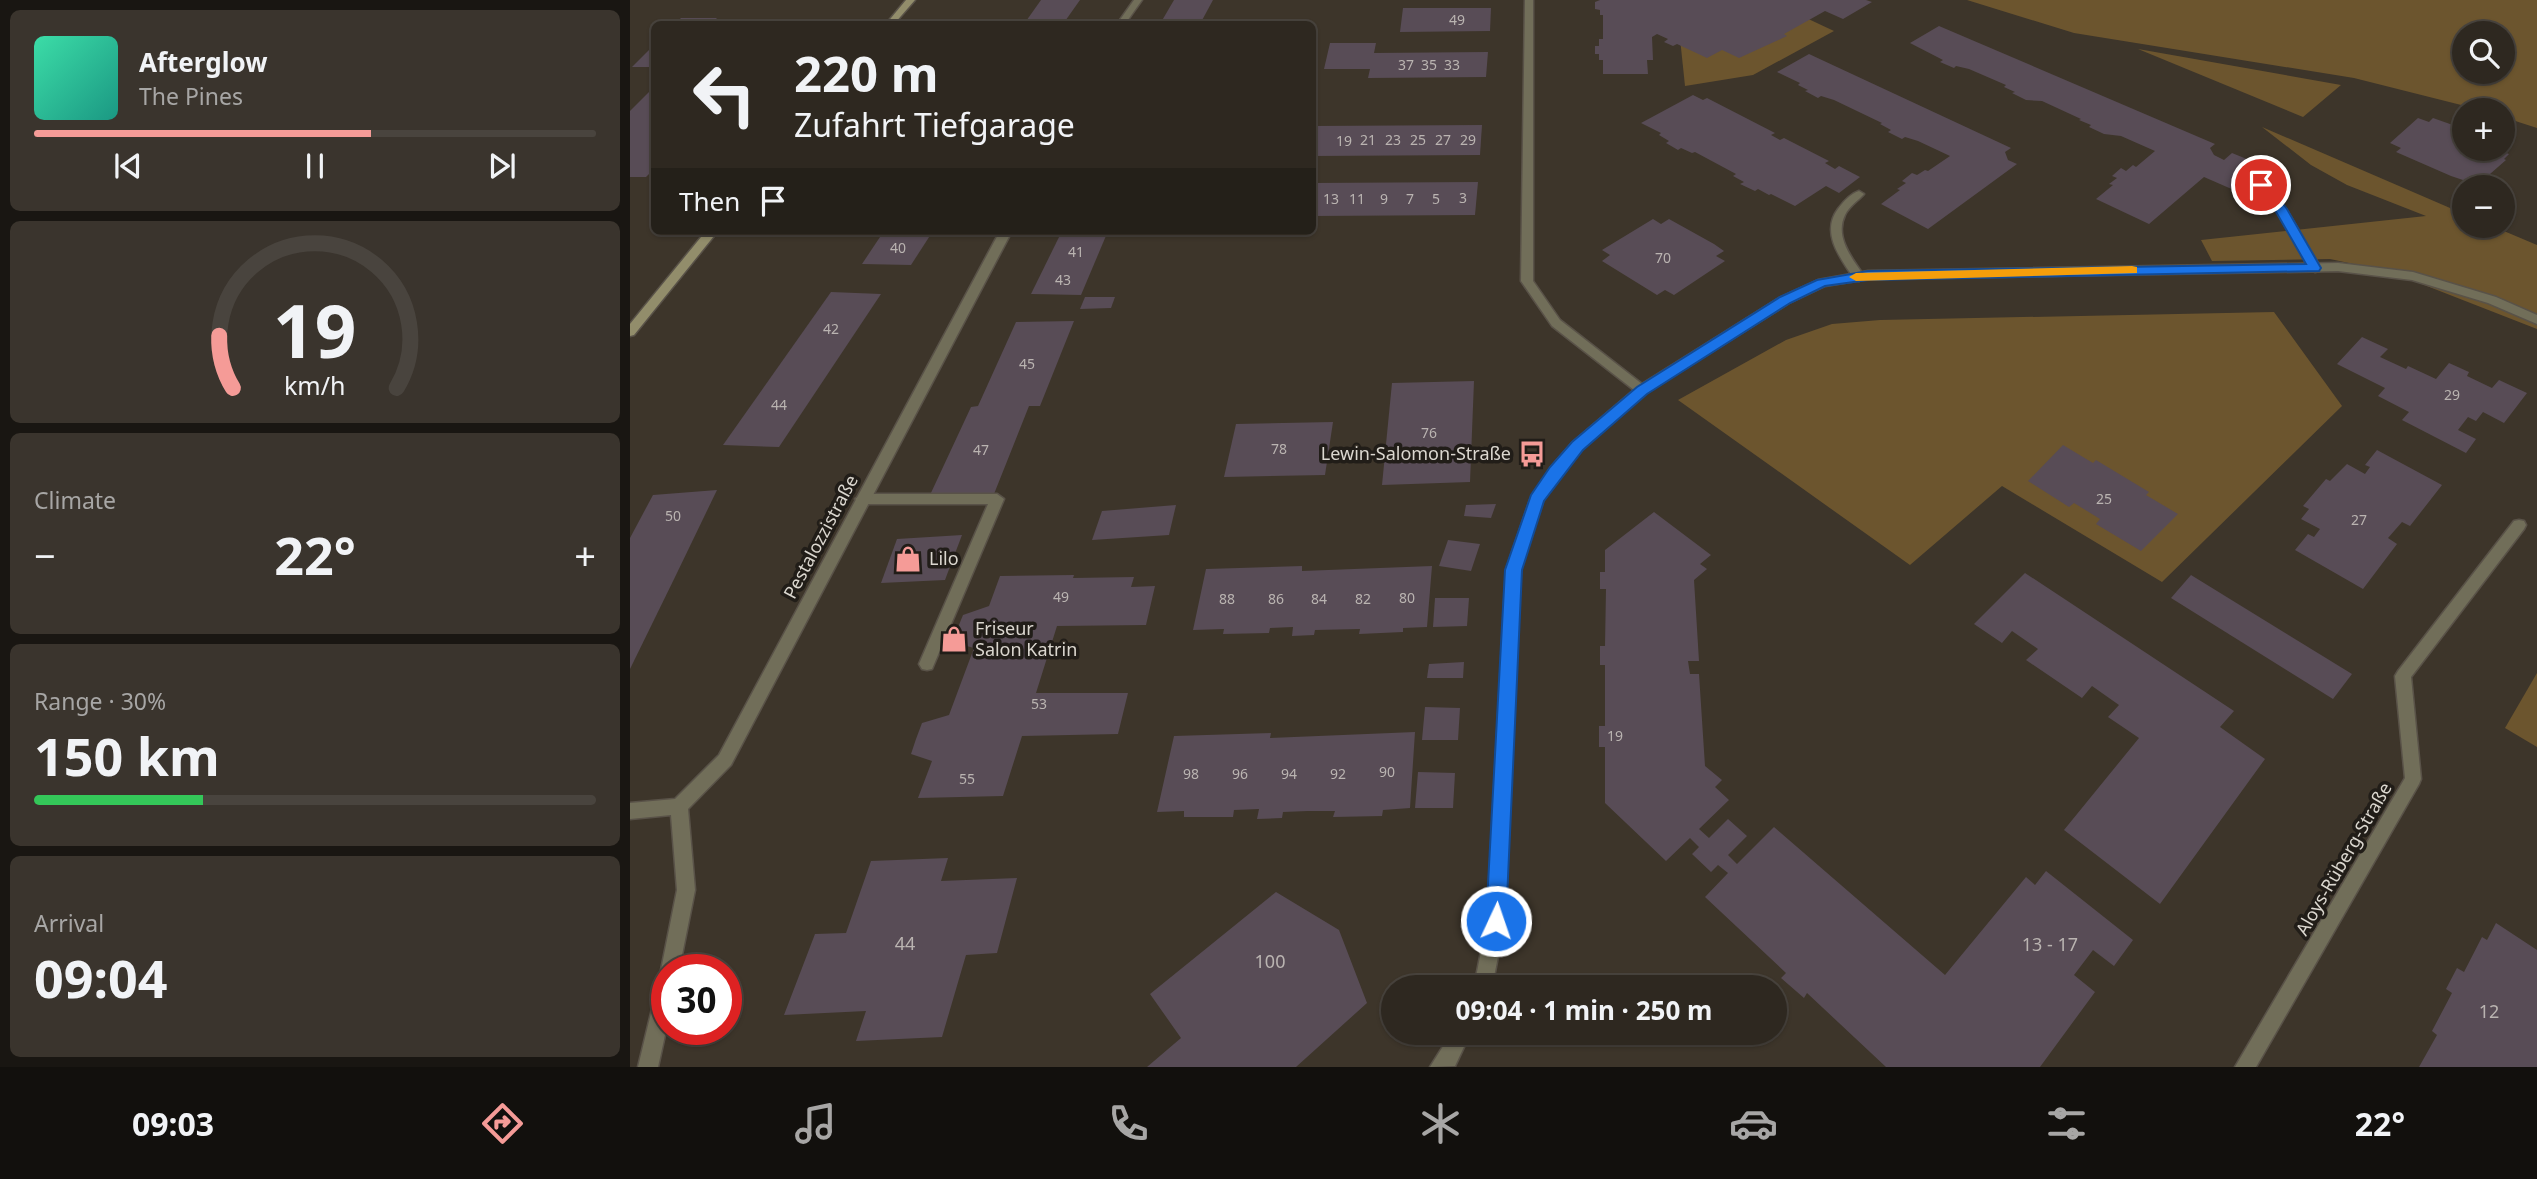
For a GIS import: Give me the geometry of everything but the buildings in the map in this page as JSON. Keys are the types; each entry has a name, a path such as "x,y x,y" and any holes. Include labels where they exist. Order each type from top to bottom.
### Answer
{"main road":[{"path":"893,21 911,0"},
{"path":"630,332 709,235"}],"street":[{"path":"1123,21 1138,0"},
{"path":"1529,0 1527,281 1556,323 1642,390"},
{"path":"2261,185 2281,209 2315,268"},
{"path":"1859,194 1844,204 1836,223 1838,246 1859,277"},
{"name":"Pestalozzistraße","path":"679,806 725,760 1004,235"},
{"path":"1485,975 1496,921 1513,570 1537,499 1577,446 1642,390 1785,300 1822,283 1859,277 2338,267 2413,276 2492,300 2537,320"},
{"path":"862,499 997,499 927,664"},
{"name":"Aloys-Rüberg-Straße","path":"2245,1067 2413,779 2403,676 2519,525"},
{"path":"630,811 679,806 686,890 673,954"},
{"path":"648,1067 653,1045"},
{"path":"1440,1067 1455,1045"}],"shaded area":[{"path":"1676,0 1768,0 1834,31 1753,75 1685,86"},
{"path":"1967,0 2537,0 2537,128 2515,121 2515,98 2452,98 2452,103 2354,78 2074,33"},
{"path":"2138,49 2341,85 2303,117"},
{"path":"2262,127 2452,209 2452,238 2515,238 2515,236 2537,245 2537,329 2391,272 2330,259 2212,261 2201,240 2426,216 2347,185 2311,165"},
{"path":"2274,312 2342,406 2162,582 2002,486 1910,565 1678,400 1786,340 1832,324 1880,320"},
{"path":"2537,673 2537,747 2505,728"}],"slow traffic":[{"path":"1856,277 2132,270"}],"place":[{"name":"Lewin-Salomon-Straße","path":"1532,454"},
{"name":"Lilo","path":"908,559"},
{"name":"Friseur Salon Katrin","path":"954,639"}],"route":[{"path":"1496,921 1513,570 1537,499 1577,446 1642,390 1785,300 1822,283 1868,275 2315,268 2281,209 2261,185"}]}
